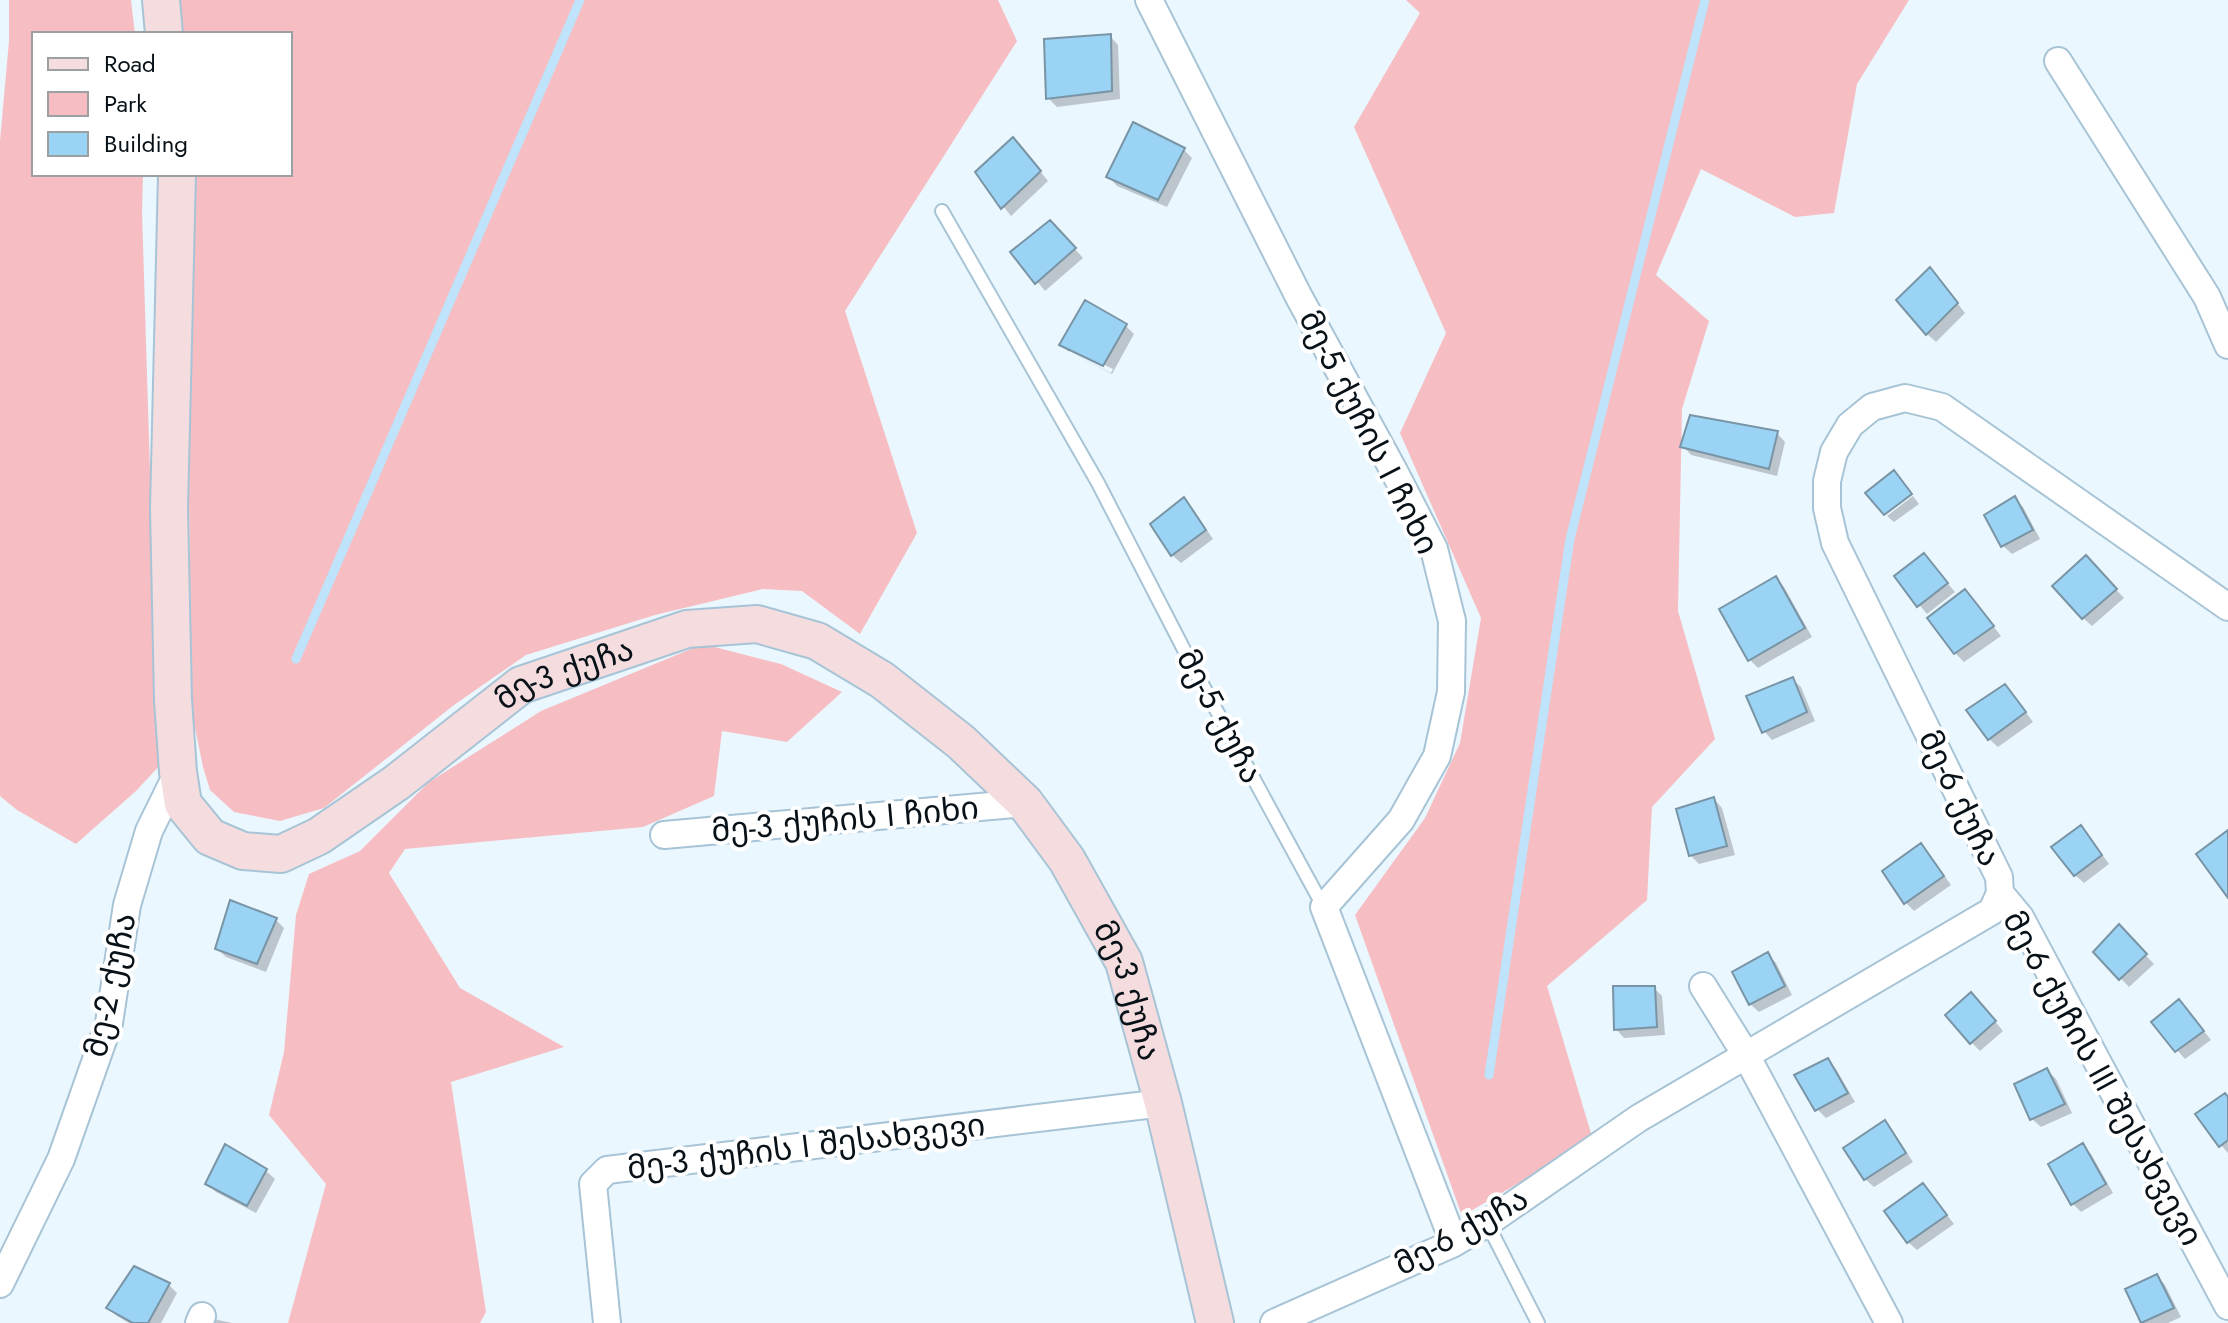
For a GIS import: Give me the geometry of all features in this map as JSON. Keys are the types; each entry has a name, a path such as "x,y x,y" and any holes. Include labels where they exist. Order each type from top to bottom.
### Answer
{"street":[{"path":"161,0 164,32"},
{"name":"მე-5 ქუჩის I ჩიხი","path":"1149,0 1299,297 1434,549 1452,621 1451,692 1437,756 1401,820 1324,907"},
{"path":"2058,61 2207,297 2228,345"},
{"name":"მე-3 ქუჩა","path":"177,176 169,509 173,700 183,804 210,837 243,851 281,854 319,836 396,783 521,685 687,629 757,624 817,641 882,680 961,742 1025,803 1067,860 1124,962 1163,1103 1215,1323"},
{"name":"მე-6 ქუჩა","path":"1274,1323 1454,1243 1639,1118 1992,911 2000,893 1999,877 1835,543 1827,508 1827,481 1834,452 1850,425 1872,407 1905,398 1942,407 2219,601"},
{"path":"2219,601 2228,630"},
{"name":"მე-2 ქუჩა","path":"0,1284 61,1159 109,1023 129,897 149,831 178,772"},
{"name":"მე-3 ქუჩის I ჩიხი","path":"664,835 1025,803"},
{"name":"მე-6 ქუჩის III შესახვევი","path":"2000,893 2020,917 2228,1306"},
{"name":"მე-5 ქუჩა","path":"1324,907 1454,1243"},
{"path":"1703,986 1746,1055 1889,1323"},
{"name":"მე-3 ქუჩის I შესახვევი","path":"607,1323 593,1184 607,1170 1163,1103"}],"lane":[{"name":"მე-5 ქუჩა","path":"942,211 1098,483 1195,671 1324,907"},
{"path":"1487,1223 1538,1323"}],"green space":[{"path":"9,0 131,0 135,32 32,32 32,176 143,176 154,708 161,764 136,791 76,844 17,810 0,796 0,141 9,41"},
{"path":"175,0 998,0 1017,41 845,311 917,533 860,634 802,591 763,589 655,615 526,655 454,705 324,808 280,821 234,812 210,790 192,713 187,355 196,176 292,176 292,32 180,32"},
{"path":"1406,0 1909,0 1857,84 1834,213 1795,217 1701,169 1656,275 1709,321 1682,409 1678,611 1715,739 1652,807 1647,900 1547,986 1593,1140 1462,1216 1355,915 1425,818 1460,743 1481,618 1400,433 1446,333 1354,127 1420,13"},
{"path":"703,644 781,664 842,692 787,742 722,731 714,796 643,827 405,849 389,873 460,988 564,1047 451,1082 486,1312 480,1323 288,1323 326,1184 269,1115 284,1052 296,915 309,874 360,851 429,782 541,711"}],"building":[{"path":"1111,34 1112,91 1046,99 1044,39"},
{"path":"1133,122 1185,148 1158,200 1106,177"},
{"path":"1013,137 1041,171 1001,209 975,172"},
{"path":"1050,220 1076,248 1035,284 1010,252"},
{"path":"1930,267 1958,303 1926,335 1896,300"},
{"path":"1085,300 1127,324 1103,366 1059,345"},
{"path":"1690,415 1778,431 1769,469 1680,447"},
{"path":"1894,470 1912,494 1884,515 1865,493"},
{"path":"2015,496 2033,530 2001,547 1984,515"},
{"path":"1184,497 1206,530 1171,556 1150,524"},
{"path":"1924,553 1948,583 1917,607 1894,576"},
{"path":"2086,555 2117,589 2082,619 2052,586"},
{"path":"1776,576 1805,628 1748,661 1719,609"},
{"path":"1965,589 1994,626 1954,654 1927,618"},
{"path":"1793,677 1807,712 1762,733 1746,696"},
{"path":"2005,684 2026,712 1988,740 1966,710"},
{"path":"1714,797 1727,846 1689,856 1676,809"},
{"path":"2081,825 2102,855 2074,876 2051,847"},
{"path":"2228,830 2228,898 2196,854"},
{"path":"1921,843 1944,876 1904,904 1882,871"},
{"path":"230,900 277,918 257,964 215,949"},
{"path":"2119,924 2147,954 2119,980 2093,952"},
{"path":"1768,952 1785,986 1749,1005 1732,972"},
{"path":"1613,986 1655,986 1657,1027 1614,1030"},
{"path":"1971,992 1996,1021 1970,1044 1945,1015"},
{"path":"2179,999 2204,1031 2175,1052 2151,1022"},
{"path":"1828,1058 1848,1093 1815,1111 1794,1075"},
{"path":"2047,1068 2065,1104 2030,1120 2014,1084"},
{"path":"2225,1093 2228,1097 2228,1140 2219,1147 2195,1114"},
{"path":"1885,1120 1906,1153 1864,1180 1843,1148"},
{"path":"2083,1143 2106,1184 2071,1205 2048,1164"},
{"path":"225,1144 267,1169 247,1206 205,1184"},
{"path":"1923,1183 1947,1215 1907,1243 1884,1211"},
{"path":"134,1266 170,1283 148,1323 133,1323 106,1308"},
{"path":"2157,1274 2174,1308 2141,1323 2125,1289"}],"waterway":[{"path":"296,659 580,0"},
{"path":"1489,1075 1570,539 1705,0"}]}
